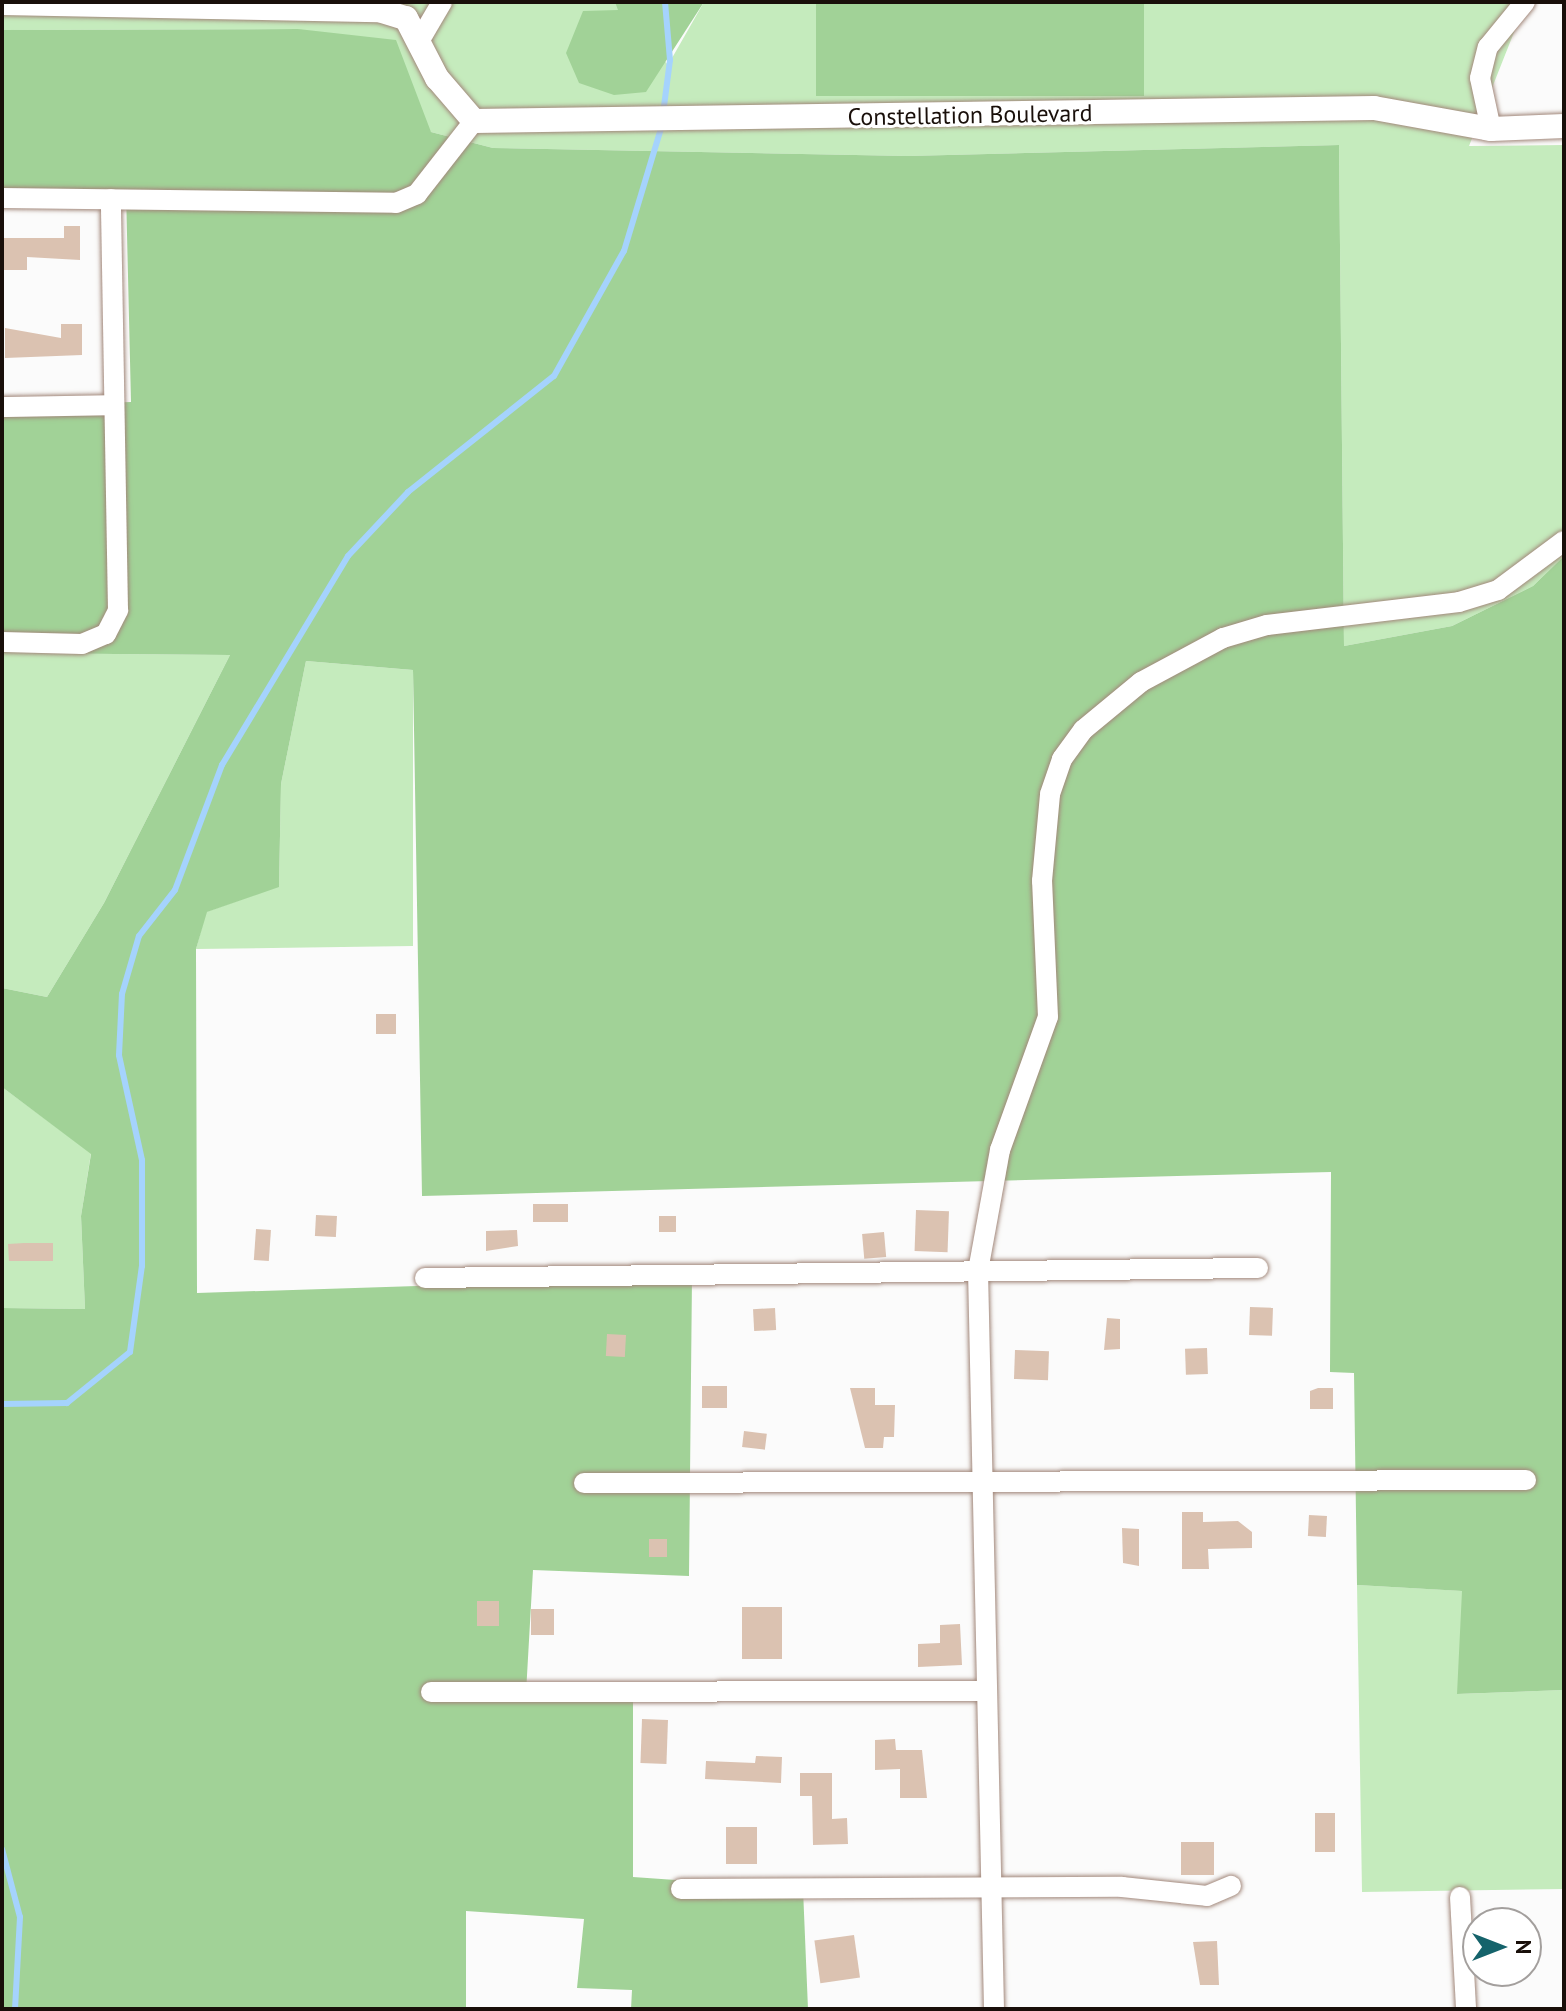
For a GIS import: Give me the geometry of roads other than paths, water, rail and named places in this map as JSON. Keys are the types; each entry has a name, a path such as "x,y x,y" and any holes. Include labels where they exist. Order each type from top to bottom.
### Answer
{"street":[{"path":"421,38 442,2"},
{"path":"1491,129 1480,78 1488,47 1525,2"},
{"path":"2,3 379,10 406,18 421,38 437,78 474,121 417,194 396,203 2,198"},
{"name":"Constellation Boulevard","path":"474,121 1374,108 1491,129 1564,126"},
{"path":"2,642 82,644 106,634 118,610 111,199"},
{"path":"2,407 113,405"},
{"path":"994,2009 978,1271 1000,1150 1048,1017 1042,881 1050,794 1083,730 1141,682 1223,638 1267,625 1459,602 1498,590 1564,541"},
{"path":"425,1278 1258,1268"},
{"path":"584,1483 1526,1480"},
{"path":"431,1692 987,1691"},
{"path":"681,1889 1122,1887 1207,1896 1231,1886"},
{"path":"1460,1897 1466,2009"}],"waterway":[{"path":"663,114 670,60 665,2"},
{"path":"2,1404 67,1403 130,1352 142,1266 142,1160 119,1055 122,994 139,936 175,890 222,765 348,556 408,492 554,376 624,251 662,125"},
{"path":"2,1849 20,1917 15,2009"}]}
